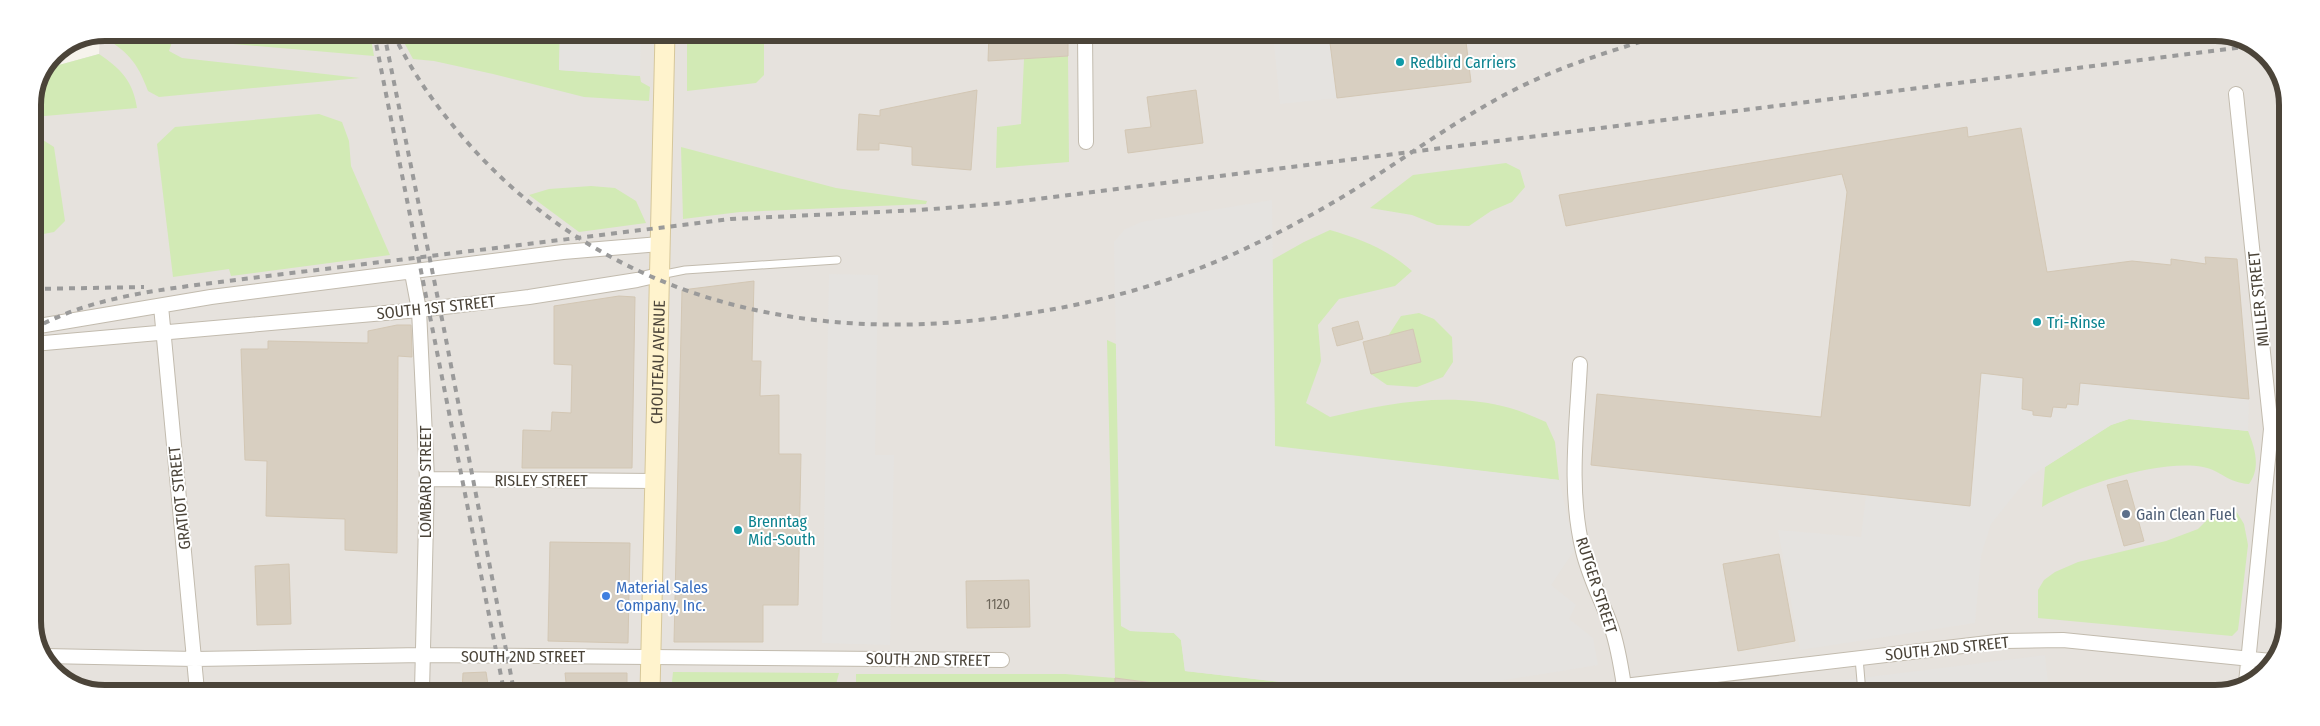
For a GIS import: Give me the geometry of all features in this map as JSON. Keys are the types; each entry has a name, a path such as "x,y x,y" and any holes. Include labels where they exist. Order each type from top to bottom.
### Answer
{"street":[{"name":"CHOUTEAU AVENUE","path":"650,685 666,41"},
{"path":"1084,41 1086,142"},
{"name":"MILLER STREET","path":"2236,94 2271,429 2247,676"},
{"path":"41,326 211,297 412,273 563,252 660,244"},
{"name":"LOMBARD STREET","path":"412,273 419,310 427,479 422,685"},
{"name":"SOUTH 1ST STREET","path":"41,343 162,331 419,310 529,297 659,275"},
{"name":"GRATIOT STREET","path":"161,306 195,659 196,685"},
{"name":"RUTGER STREET","path":"1580,364 1575,482 1576,504 1583,550 1611,627 1620,659 1624,685"},
{"name":"RISLEY STREET","path":"427,479 655,481"},
{"name":"SOUTH 2ND STREET","path":"1632,685 2005,641 2064,640 2265,660"},
{"name":"SOUTH 2ND STREET","path":"52,656 195,659 422,655 1002,660"}],"lane":[{"name":"SOUTH 1ST STREET","path":"659,275 685,270 837,260"},
{"path":"2271,429 2279,429"},
{"path":"1859,658 1861,685"}],"shaded area":[{"path":"100,41 106,41 2214,41 2231,43 2250,52 2265,66 2275,85 2279,101 2279,620 2277,637 2268,656 2254,671 2227,684 2214,685 106,685 89,683 70,674 55,660 46,645 41,625 41,106 42,93 46,81 55,66 99,54"},
{"path":"560,41 641,41 640,76 559,70"},
{"path":"1274,41 1346,41 1330,43 1337,98 1280,104"},
{"path":"1272,200 1275,446 1559,480 1575,549 1551,585 1576,605 1569,619 1593,638 1598,665 1474,685 1306,685 1185,671 1181,640 1174,633 1130,631 1121,626 1114,242 1124,230 1141,222"},
{"path":"829,274 878,275 875,455 894,455 890,645 822,643"},
{"path":"1981,373 2023,378 2022,409 2033,411 2033,415 2051,417 2053,407 2066,408 2067,404 2078,404 2080,383 2249,399 2248,431 2129,419 2111,425 2031,476 1991,524 1981,556 1975,623 1800,650 1778,530 1861,537 1866,495 1969,506"},
{"path":"2045,655 2048,685 1821,685 1821,683"}],"green space":[{"path":"109,41 199,41 172,42 169,51 182,58 360,78 159,97 148,91 135,64"},
{"path":"199,41 371,41 374,56"},
{"path":"403,41 560,41 559,70 640,76 641,82 650,87 649,101 584,97 493,74 434,61 413,59"},
{"path":"687,41 764,41 764,75 756,83 687,91"},
{"path":"99,54 125,76 132,90 137,108 41,116 42,93 46,81 55,66"},
{"path":"1068,56 1069,162 996,168 997,127 1021,124 1024,59"},
{"path":"319,114 342,122 349,141 351,166 390,255 231,276 229,269 173,277 157,144 175,127"},
{"path":"41,140 54,147 65,221 54,232 41,234"},
{"path":"681,147 836,188 927,201 926,204 740,212 683,219"},
{"path":"1506,163 1520,170 1525,187 1512,202 1491,211 1469,226 1437,225 1412,215 1370,208 1413,175"},
{"path":"591,186 615,188 636,201 646,223 579,232 529,195 549,189"},
{"path":"1330,230 1352,237 1383,251 1412,271 1395,286 1339,299 1318,325 1321,361 1306,403 1330,417 1375,407 1442,400 1465,400 1487,403 1524,412 1546,422 1555,442 1559,480 1275,447 1272,260"},
{"path":"1419,313 1434,319 1452,337 1453,362 1443,377 1417,387 1387,385 1371,374 1421,362 1413,330 1388,336 1401,316"},
{"path":"1107,340 1116,344 1130,631 1174,633 1181,640 1185,671 1306,685 1174,685 1115,678"},
{"path":"2129,419 2248,431 2256,458 2253,478 2249,484 2242,483 2203,467 2165,467 2143,470 2077,490 2042,507 2045,467 2111,425"},
{"path":"2228,509 2236,511 2244,524 2248,545 2238,630 2232,636 2038,618 2038,590 2044,580 2055,572 2078,562 2166,541 2198,529 2210,517"},
{"path":"673,672 839,673 836,685 672,685"},
{"path":"856,674 1065,674 1115,678 1115,685 856,685"}],"building":[{"path":"989,41 1068,41 1068,56 988,61"},
{"name":"Redbird Carriers","path":"1346,41 1466,41 1471,82 1337,98 1330,43"},
{"path":"977,90 971,170 912,165 912,147 879,143 879,150 857,150 859,114 880,116 880,110"},
{"path":"1196,90 1203,143 1128,153 1125,130 1151,127 1147,97"},
{"name":"Tri-Rinse","path":"1967,127 1968,137 2021,128 2047,272 2132,261 2171,265 2171,259 2206,264 2205,257 2237,259 2249,399 2080,383 2078,405 2067,404 2066,408 2053,407 2051,417 2033,415 2033,411 2022,409 2023,378 1981,373 1970,506 1591,465 1597,394 1821,417 1847,192 1842,174 1566,226 1559,195"},
{"name":"Brenntag Mid-South","path":"754,281 752,361 761,361 760,396 779,395 779,454 801,454 798,605 763,605 763,642 674,642 682,290"},
{"path":"619,296 635,297 632,468 522,468 523,430 551,431 552,412 571,413 572,365 554,364 554,306"},
{"path":"1358,321 1363,339 1337,346 1332,328"},
{"path":"397,325 411,325 412,357 398,356 397,553 345,550 345,519 266,516 267,461 245,460 241,349 268,349 268,341 368,343 368,331"},
{"path":"1413,329 1421,362 1371,374 1363,342"},
{"name":"Gain Clean Fuel","path":"2127,480 2144,541 2124,546 2107,485"},
{"path":"550,542 630,543 628,643 548,641"},
{"path":"1779,554 1795,641 1738,651 1723,564"},
{"path":"289,564 291,624 257,625 255,566"},
{"path":"1029,580 1030,627 967,628 966,581"},
{"path":"486,672 488,685 462,685 463,673"},
{"path":"565,673 627,673 627,685 566,685"},
{"path":"1115,678 1161,684 1161,685 1115,685"}],"railway":[{"path":"376,41 503,685"},
{"path":"386,41 513,685"},
{"path":"397,41 430,96 476,152 531,204 591,245 654,278 721,302 791,317 863,324 936,323 1038,312 1121,294 1201,268 1245,249 1317,212 1455,124 1510,92 1567,66 1645,41"},
{"path":"41,325 79,309 127,296 227,281 731,219 920,210 1006,203 2241,47"},
{"path":"41,289 144,287"}],"place":[{"name":"Redbird Carriers","path":"1400,62"},
{"name":"Tri-Rinse","path":"2037,322"},
{"name":"Gain Clean Fuel","path":"2126,514"},
{"name":"Brenntag Mid-South","path":"738,530"},
{"name":"Material Sales Company, Inc.","path":"606,596"}]}
